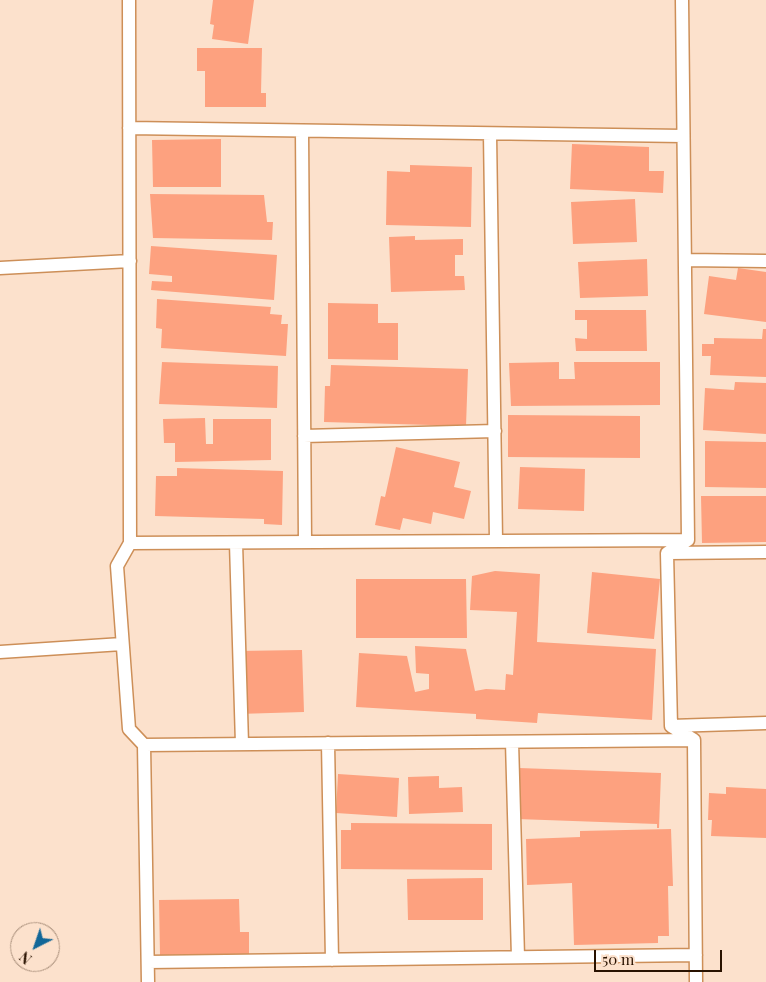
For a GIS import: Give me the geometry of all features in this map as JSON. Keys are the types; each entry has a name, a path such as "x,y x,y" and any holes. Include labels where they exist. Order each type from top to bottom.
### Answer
{"street":[{"path":"129,0 130,543 117,566 128,729 144,745 148,982"},
{"path":"682,0 688,540"},
{"path":"129,128 683,136"},
{"path":"302,131 305,542"},
{"path":"490,134 496,541"},
{"path":"685,260 766,261"},
{"path":"0,268 130,261"},
{"path":"304,436 495,431"},
{"path":"130,543 688,540"},
{"path":"667,553 688,540"},
{"path":"236,542 242,744"},
{"path":"667,553 766,552"},
{"path":"667,553 671,726"},
{"path":"0,652 122,644"},
{"path":"671,726 766,723"},
{"path":"671,726 694,740"},
{"path":"144,745 694,740"},
{"path":"694,740 696,982"},
{"path":"512,742 518,957"},
{"path":"328,743 332,960"},
{"path":"148,962 696,955"}],"building":[{"path":"213,0 254,0 248,44 212,39 214,25 210,24"},
{"path":"197,48 262,48 261,93 266,93 266,107 205,107 205,71 197,71"},
{"path":"221,139 221,187 153,187 152,140"},
{"path":"572,144 649,147 649,171 664,171 663,193 570,189"},
{"path":"410,165 472,167 471,227 386,225 387,171 410,172"},
{"path":"150,194 264,195 267,222 273,222 272,240 153,238"},
{"path":"635,199 637,242 573,244 571,202"},
{"path":"415,236 415,240 463,239 463,255 455,255 455,276 464,276 465,290 391,292 389,237"},
{"path":"151,246 277,255 274,300 151,290 152,281 172,282 172,276 149,274"},
{"path":"647,259 648,296 580,298 578,262"},
{"path":"738,268 766,272 766,322 704,314 709,276 736,280"},
{"path":"157,299 271,307 270,314 282,315 281,324 288,324 286,356 161,348 162,329 156,328"},
{"path":"328,303 378,304 378,323 398,323 398,360 328,359"},
{"path":"575,310 646,310 647,351 576,351 575,338 587,339 587,320 575,320"},
{"path":"763,329 766,329 766,377 710,375 711,356 702,356 702,344 714,344 714,338 762,339"},
{"path":"162,362 278,366 277,408 159,404"},
{"path":"559,362 559,379 575,379 574,362 660,362 660,405 511,406 509,363"},
{"path":"331,365 468,369 466,426 324,422 325,386 330,386"},
{"path":"735,382 766,383 766,434 703,430 705,388 734,390"},
{"path":"508,415 640,416 640,458 508,457"},
{"path":"205,418 206,444 213,444 213,419 271,419 271,460 175,462 175,443 164,443 163,419"},
{"path":"705,441 766,442 766,488 705,487"},
{"path":"396,447 460,462 454,487 471,491 464,519 433,512 431,524 403,518 400,530 375,525 381,496 385,497"},
{"path":"520,467 585,469 584,511 518,509"},
{"path":"177,468 283,471 282,525 264,524 264,519 155,516 156,476 177,476"},
{"path":"701,496 766,496 766,542 702,543"},
{"path":"495,571 540,574 537,642 656,649 652,720 538,713 537,723 476,719 476,714 356,707 359,653 407,656 415,692 429,689 429,674 416,673 415,646 466,649 475,691 486,689 505,690 506,674 513,675 517,612 470,610 472,576"},
{"path":"592,572 660,579 654,639 587,633"},
{"path":"356,579 466,579 467,638 356,638"},
{"path":"302,650 304,712 238,714 237,651"},
{"path":"519,768 661,773 659,828 657,828 657,824 517,819"},
{"path":"338,774 399,778 397,817 336,813"},
{"path":"439,776 439,788 462,787 463,812 409,814 408,777"},
{"path":"726,787 766,789 766,838 711,836 712,820 708,820 709,793 726,794"},
{"path":"351,823 492,824 492,870 341,869 341,830 351,830"},
{"path":"671,829 673,886 668,886 669,936 658,936 658,943 574,945 572,883 527,885 526,839 580,837 580,831"},
{"path":"483,878 483,920 408,920 407,879"},
{"path":"239,899 240,932 249,932 249,954 160,955 159,900"}]}
